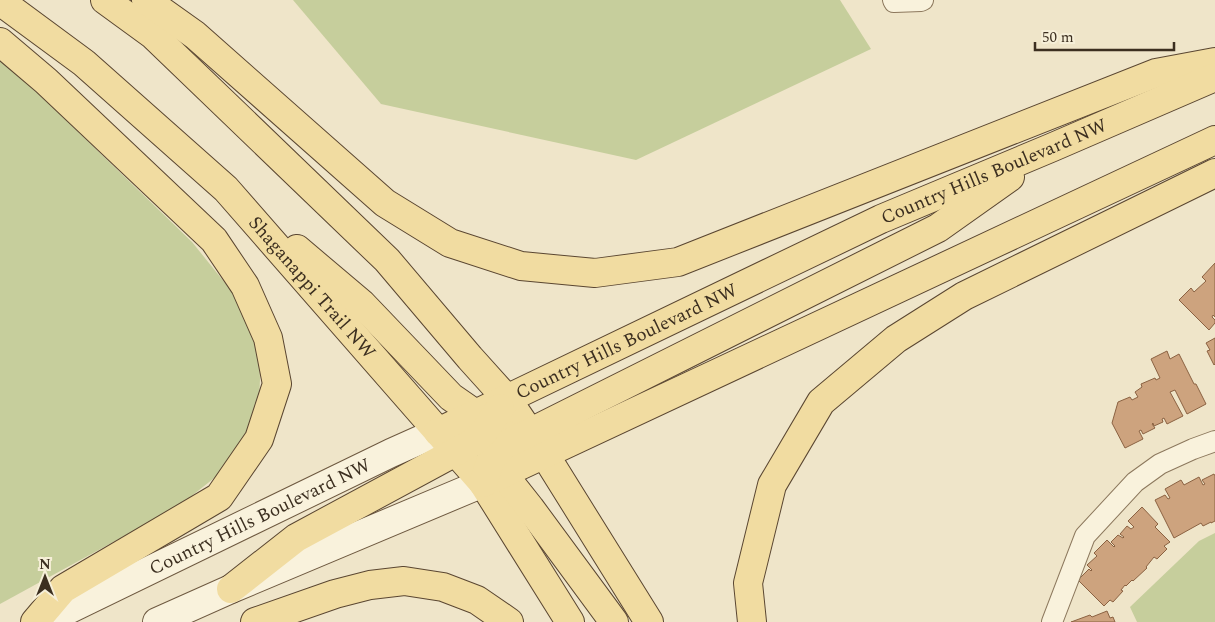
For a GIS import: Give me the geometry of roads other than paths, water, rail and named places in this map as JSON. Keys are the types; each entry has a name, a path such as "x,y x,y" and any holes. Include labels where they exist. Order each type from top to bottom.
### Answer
{"main road":[{"path":"105,0 152,34 387,260 506,399 522,436 544,455 649,622"},
{"path":"146,0 195,36 385,204 450,243 521,266 595,274 678,262 1156,73 1215,62"},
{"name":"Shaganappi Trail NW","path":"0,2 84,63 226,189 476,447 570,622"},
{"path":"0,42 46,81 214,240 245,286 268,338 276,384 259,439 219,497 63,589 34,622"},
{"name":"Country Hills Boulevard NW","path":"506,399 881,219 1215,77"},
{"name":"Country Hills Boulevard NW","path":"43,622 390,453 476,447 544,455 1215,140"},
{"path":"232,589 296,538 476,447 500,431 522,436 938,228 1053,147"},
{"path":"752,622 748,583 772,485 821,402 896,339 964,296 1215,173"},
{"path":"226,189 362,304 451,396 476,447 614,622"},
{"path":"476,447 506,399"},
{"name":"Country Hills Boulevard NW","path":"157,622 232,589 476,447"},
{"path":"255,622 335,594 370,585 404,581 443,587 477,600 509,622"}],"street":[{"path":"893,0 894,2 923,0"},
{"path":"1052,622 1085,536 1135,482 1160,464 1215,441"}]}
